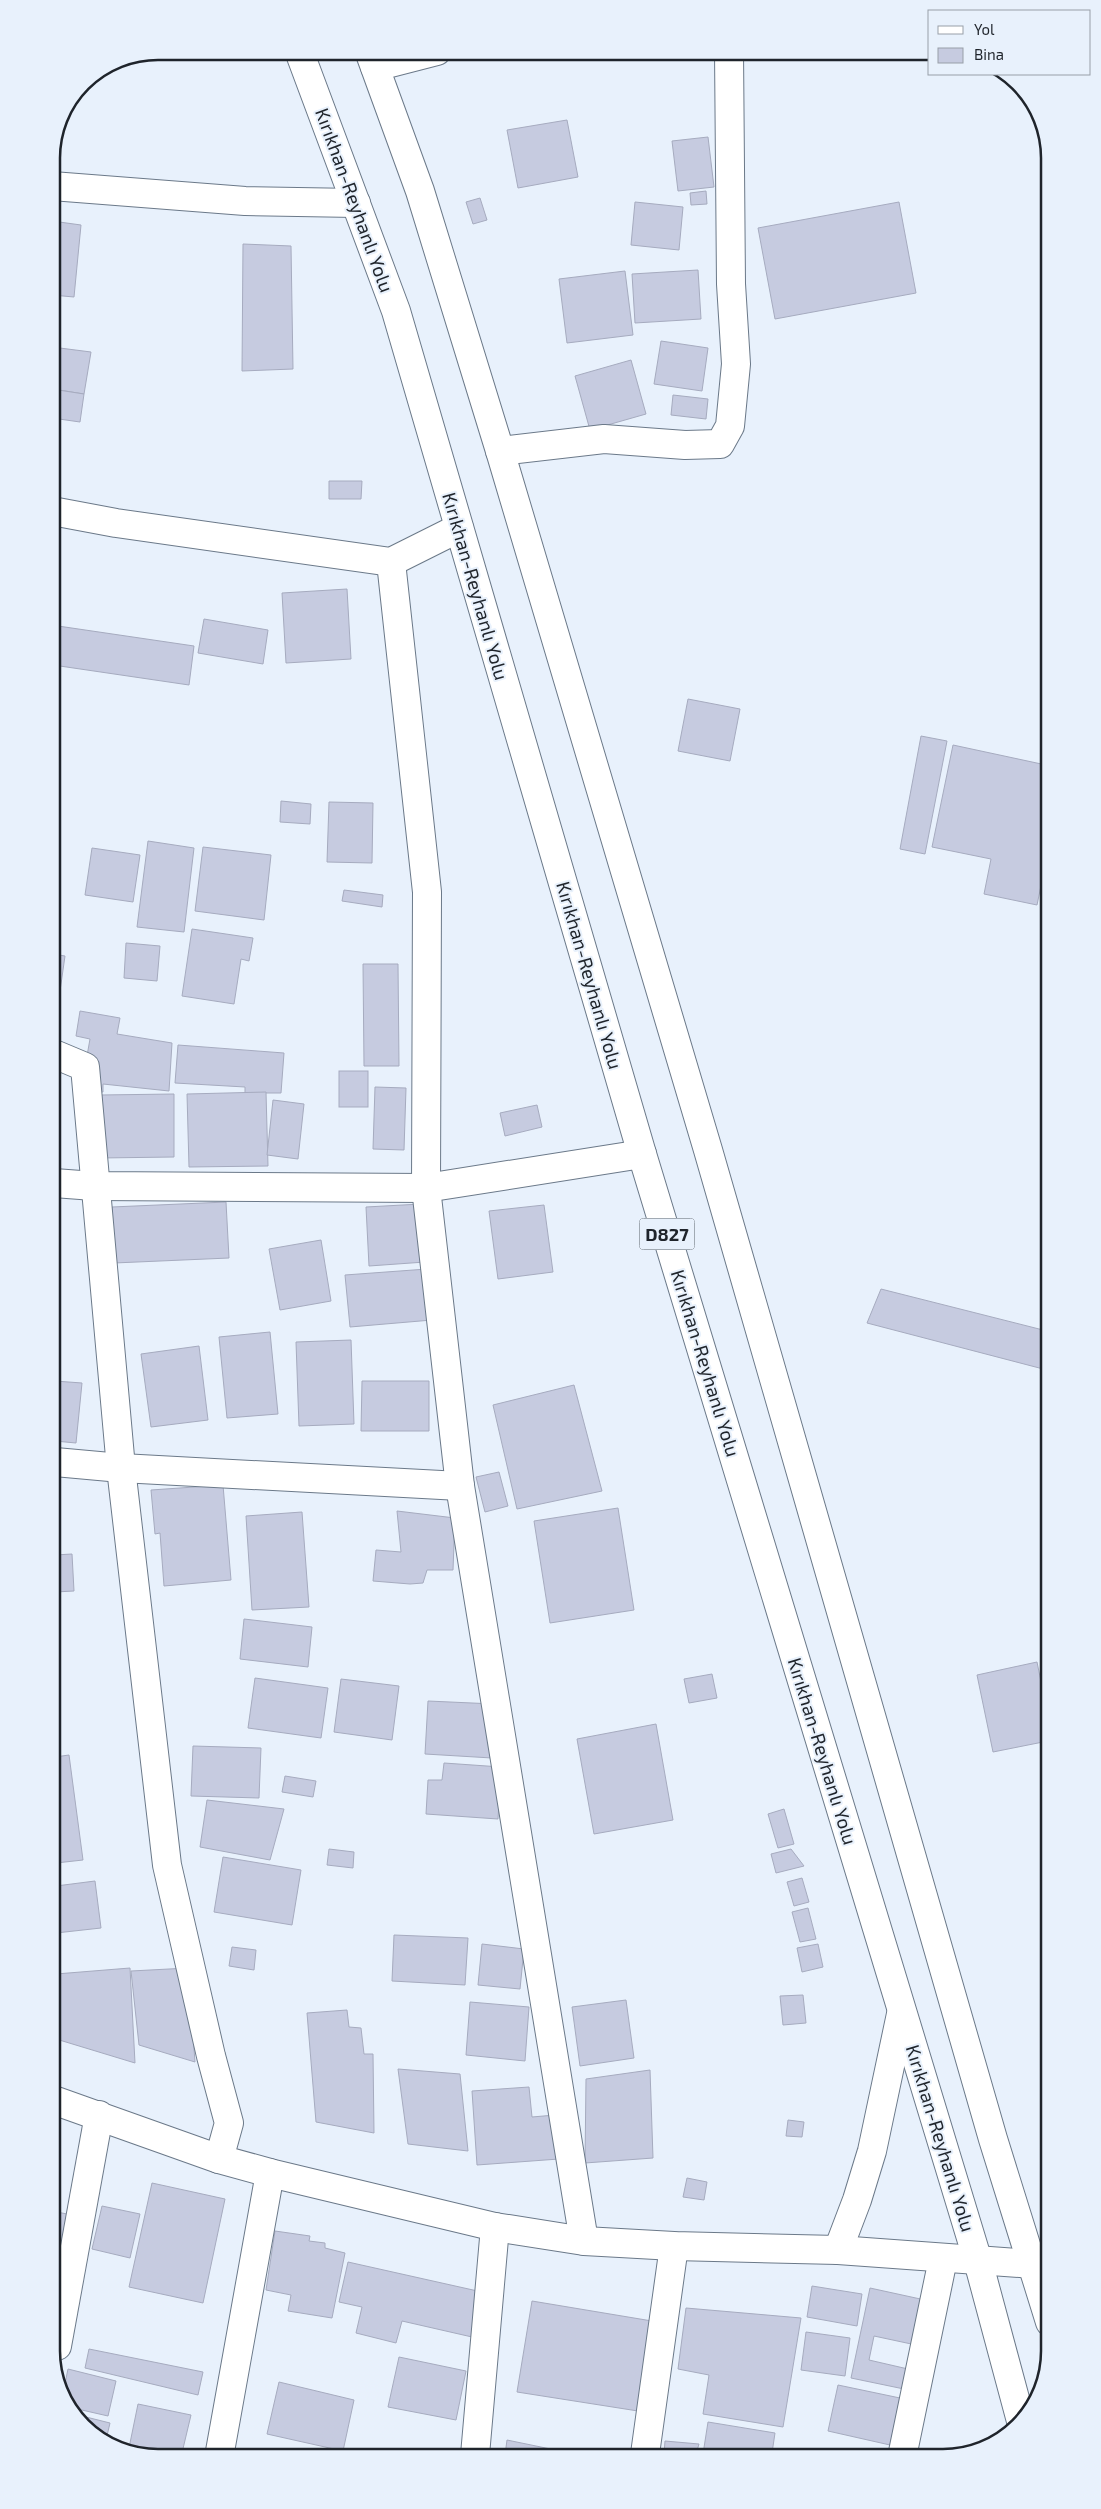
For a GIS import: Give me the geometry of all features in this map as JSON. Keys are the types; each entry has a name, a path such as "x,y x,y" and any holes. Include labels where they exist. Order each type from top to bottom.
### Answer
{"main road":[{"name":"Kırıkhan-Reyhanlı Yolu","path":"302,60 396,311 642,1154 978,2261 1019,2413"},
{"path":"60,2102 219,2159 270,2174 495,2227 584,2241 674,2246 838,2250 1041,2265 993,2139 708,1150 500,451 420,191 372,60"},
{"path":"500,451 604,439 684,445 720,444 730,426 736,364 731,284 729,60"},
{"path":"60,187 245,201 356,203"},
{"path":"60,512 116,523 391,562 459,528"},
{"path":"391,562 427,892 426,1188 460,1486 584,2241"},
{"path":"60,1057 85,1067 94,1186 121,1468 167,1865 211,2056 229,2123 219,2159"},
{"path":"60,1183 94,1186 426,1188 642,1154"},
{"path":"60,1462 121,1468 460,1486"},
{"path":"838,2250 857,2200 872,2150 902,2010"},
{"path":"60,2330 99,2115"},
{"path":"220,2449 270,2174"},
{"path":"476,2449 495,2227"},
{"path":"646,2449 674,2246"},
{"path":"904,2449 943,2259"}],"building":[{"path":"567,120 578,177 518,188 507,130"},
{"path":"708,137 714,187 678,191 672,141"},
{"path":"706,191 707,204 691,205 690,193"},
{"path":"480,198 487,220 473,224 466,202"},
{"path":"635,202 683,207 679,250 631,245"},
{"path":"899,202 916,293 775,319 758,228"},
{"path":"60,222 81,225 74,297 60,296"},
{"path":"243,244 291,246 293,369 242,371"},
{"path":"698,270 701,319 635,323 632,274"},
{"path":"625,271 633,335 567,343 559,279"},
{"path":"661,341 708,348 702,391 654,384"},
{"path":"60,348 91,352 84,394 60,390"},
{"path":"631,360 646,414 590,430 575,376"},
{"path":"60,390 84,394 80,422 60,419"},
{"path":"673,395 708,399 706,419 671,415"},
{"path":"329,481 362,481 361,499 329,499"},
{"path":"347,589 351,659 286,663 282,593"},
{"path":"204,619 268,630 263,664 198,653"},
{"path":"60,626 194,646 189,685 60,666"},
{"path":"688,699 740,709 730,761 678,751"},
{"path":"921,736 947,741 925,854 900,849"},
{"path":"953,745 1041,764 1041,886 1037,905 984,894 991,859 932,847"},
{"path":"281,801 311,804 310,824 280,822"},
{"path":"329,802 373,803 372,863 327,862"},
{"path":"148,841 194,848 184,932 137,927"},
{"path":"203,847 271,855 264,920 195,911"},
{"path":"92,848 140,855 133,902 85,895"},
{"path":"344,890 383,895 382,907 342,901"},
{"path":"192,929 253,938 249,961 241,959 234,1004 182,996"},
{"path":"126,943 160,946 157,981 124,978"},
{"path":"60,955 65,956 60,991"},
{"path":"363,964 398,964 399,1066 364,1066"},
{"path":"80,1011 120,1018 117,1034 172,1043 169,1091 103,1084 103,1092 87,1092 85,1067 90,1039 76,1036"},
{"path":"178,1045 284,1053 281,1093 245,1093 245,1087 175,1083"},
{"path":"339,1071 368,1071 368,1107 339,1107"},
{"path":"375,1087 406,1088 404,1150 373,1149"},
{"path":"266,1092 268,1166 189,1167 187,1094"},
{"path":"174,1094 174,1157 100,1158 100,1095"},
{"path":"273,1100 304,1104 298,1159 267,1155"},
{"path":"537,1105 542,1127 505,1136 500,1113"},
{"path":"226,1202 229,1258 114,1263 112,1207"},
{"path":"421,1204 425,1262 369,1266 366,1207"},
{"path":"544,1205 553,1272 498,1279 489,1211"},
{"path":"321,1240 331,1301 280,1310 269,1249"},
{"path":"427,1269 432,1320 350,1327 345,1275"},
{"path":"881,1289 1041,1329 1041,1368 867,1323"},
{"path":"270,1332 278,1414 227,1418 219,1337"},
{"path":"351,1340 354,1424 299,1426 296,1342"},
{"path":"199,1346 208,1420 151,1427 141,1354"},
{"path":"60,1381 82,1383 76,1443 60,1441"},
{"path":"362,1381 429,1381 429,1431 361,1431"},
{"path":"574,1385 602,1491 517,1509 493,1405"},
{"path":"499,1472 508,1506 485,1512 476,1477"},
{"path":"223,1485 231,1580 164,1586 160,1533 155,1534 151,1490"},
{"path":"618,1508 634,1610 550,1623 534,1521"},
{"path":"397,1511 455,1518 453,1570 427,1570 423,1583 410,1584 373,1581 376,1550 401,1552"},
{"path":"302,1512 309,1607 252,1610 246,1516"},
{"path":"72,1554 74,1591 60,1592 60,1555"},
{"path":"244,1619 312,1627 308,1667 240,1659"},
{"path":"1037,1662 1041,1682 1041,1742 993,1752 977,1675"},
{"path":"712,1674 717,1698 689,1703 684,1679"},
{"path":"255,1678 328,1688 321,1738 248,1728"},
{"path":"341,1679 399,1686 392,1740 334,1732"},
{"path":"428,1701 494,1704 492,1758 425,1754"},
{"path":"656,1724 673,1820 594,1834 577,1739"},
{"path":"193,1746 261,1748 259,1798 191,1796"},
{"path":"69,1755 83,1860 60,1863 60,1756"},
{"path":"444,1763 501,1767 498,1819 426,1814 428,1780 442,1780"},
{"path":"285,1776 316,1781 313,1797 282,1792"},
{"path":"207,1800 284,1809 270,1860 200,1847"},
{"path":"784,1809 794,1844 778,1848 768,1814"},
{"path":"329,1849 354,1852 353,1868 327,1865"},
{"path":"791,1849 804,1866 776,1873 771,1854"},
{"path":"223,1857 301,1870 292,1925 214,1912"},
{"path":"802,1878 809,1902 794,1906 787,1882"},
{"path":"95,1881 101,1928 60,1933 60,1885"},
{"path":"808,1908 816,1939 800,1942 792,1912"},
{"path":"394,1935 468,1938 465,1985 392,1981"},
{"path":"482,1944 524,1949 520,1989 478,1985"},
{"path":"818,1944 823,1967 802,1972 797,1948"},
{"path":"232,1947 256,1950 254,1970 229,1966"},
{"path":"130,1968 135,2063 60,2040 60,1974"},
{"path":"188,1968 195,2062 139,2045 131,1971"},
{"path":"803,1995 806,2023 783,2025 780,1996"},
{"path":"626,2000 634,2058 580,2066 572,2007"},
{"path":"470,2002 529,2007 525,2061 466,2055"},
{"path":"347,2010 349,2027 361,2028 364,2054 373,2054 374,2133 316,2122 307,2013"},
{"path":"398,2069 460,2074 468,2151 408,2144"},
{"path":"650,2070 653,2158 585,2163 586,2079"},
{"path":"529,2087 532,2117 555,2115 559,2159 477,2165 472,2091"},
{"path":"788,2120 804,2122 802,2137 786,2136"},
{"path":"687,2178 707,2182 704,2200 683,2197"},
{"path":"152,2183 225,2199 203,2303 129,2287"},
{"path":"102,2206 140,2214 130,2258 92,2249"},
{"path":"60,2213 72,2215 60,2271"},
{"path":"275,2231 310,2236 309,2241 325,2243 325,2248 345,2253 332,2318 288,2311 291,2295 266,2290"},
{"path":"348,2262 482,2292 472,2337 402,2321 396,2343 356,2333 362,2307 339,2302"},
{"path":"812,2286 862,2294 857,2326 807,2317"},
{"path":"870,2288 925,2300 916,2345 874,2336 869,2360 908,2369 904,2389 851,2378"},
{"path":"532,2301 652,2321 638,2411 517,2392"},
{"path":"686,2308 801,2318 783,2427 703,2414 709,2375 678,2369"},
{"path":"806,2332 850,2338 845,2376 801,2370"},
{"path":"89,2349 203,2372 198,2395 85,2368"},
{"path":"399,2357 466,2371 456,2420 388,2407"},
{"path":"68,2369 116,2381 108,2416 79,2409 65,2383"},
{"path":"279,2382 354,2400 343,2449 334,2449 267,2434"},
{"path":"838,2385 900,2398 890,2445 828,2431"},
{"path":"138,2404 191,2415 183,2449 152,2449 130,2445"},
{"path":"86,2417 110,2423 107,2434 98,2429"},
{"path":"708,2422 775,2433 773,2449 704,2449"},
{"path":"507,2440 550,2449 506,2449"},
{"path":"665,2441 699,2444 698,2449 664,2449"}]}
